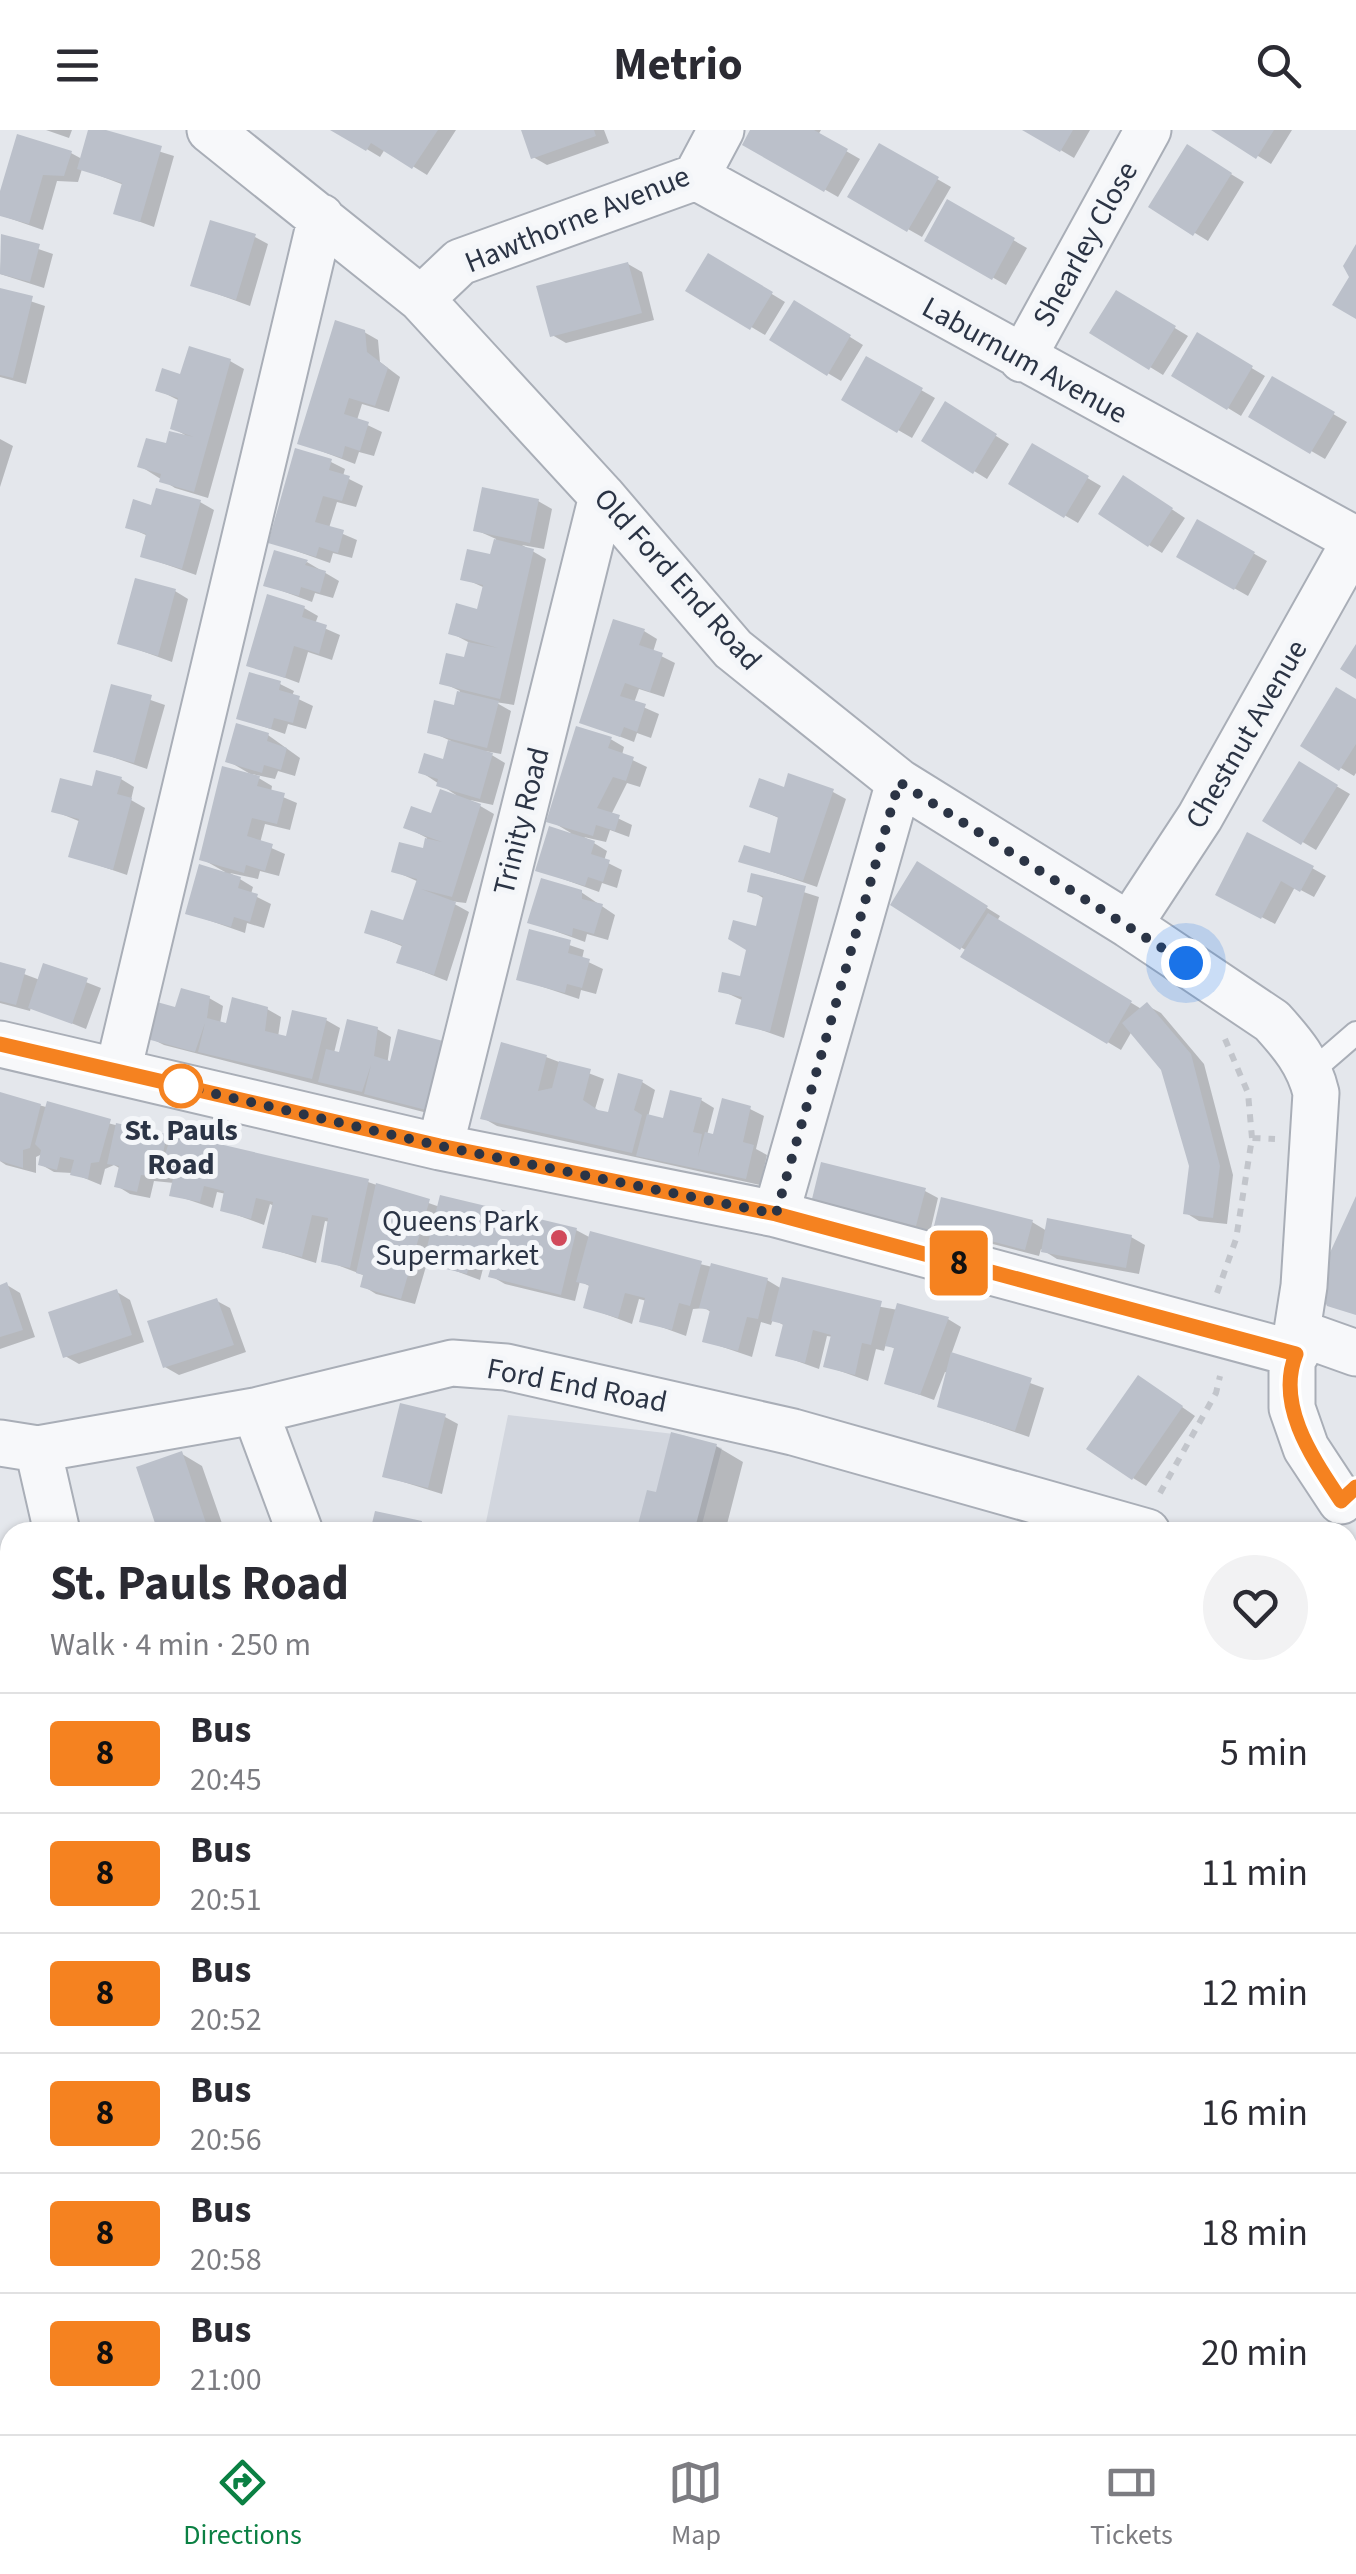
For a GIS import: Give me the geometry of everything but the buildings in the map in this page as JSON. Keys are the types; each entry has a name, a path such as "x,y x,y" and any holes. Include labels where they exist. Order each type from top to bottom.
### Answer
{"street":[{"name":"Hawthorne Avenue","path":"422,299 460,262 474,255 696,177 721,130"},
{"name":"Shearley Close","path":"1022,359 1148,130"},
{"name":"Old Ford End Road","path":"215,132 422,299 602,496 733,648 899,782 1129,925 1272,1021 1311,1072"},
{"name":"Laburnum Avenue","path":"696,177 1356,540"},
{"path":"118,1071 321,217"},
{"name":"Trinity Road","path":"440,1146 602,496"},
{"name":"Chestnut Avenue","path":"1129,925 1200,818 1356,540"},
{"path":"776,1214 899,782"},
{"path":"0,1044 440,1146 776,1214 1298,1344 1356,1353"},
{"path":"1311,1072 1316,1093 1292,1408 1306,1448 1345,1507"},
{"name":"Ford End Road","path":"19,1446 254,1411 452,1362 506,1367 1152,1517"},
{"path":"254,1411 296,1522"},
{"path":"19,1446 53,1522"}],"lane":[{"path":"1311,1072 1356,1033"},
{"path":"1008,2434 1032,2434"}],"path":[{"path":"1225,1305 1216,1296 1236,1239 1252,1138 1290,1140"},
{"path":"1152,1517 1216,1394 1226,1356"}],"shaded area":[{"path":"508,1415 683,1435 722,1448 703,1522 486,1522"}],"bus line":[{"name":"8","path":"0,1044 440,1146 776,1214 1296,1354 1292,1363 1292,1408 1306,1448 1341,1501 1356,1487"}],"place":[{"name":"St. Pauls Road","path":"181,1086"},
{"name":"Queens Park Supermarket","path":"559,1238"}],"route":[{"path":"181,1086 440,1146 776,1214 899,782 1186,963"}]}
